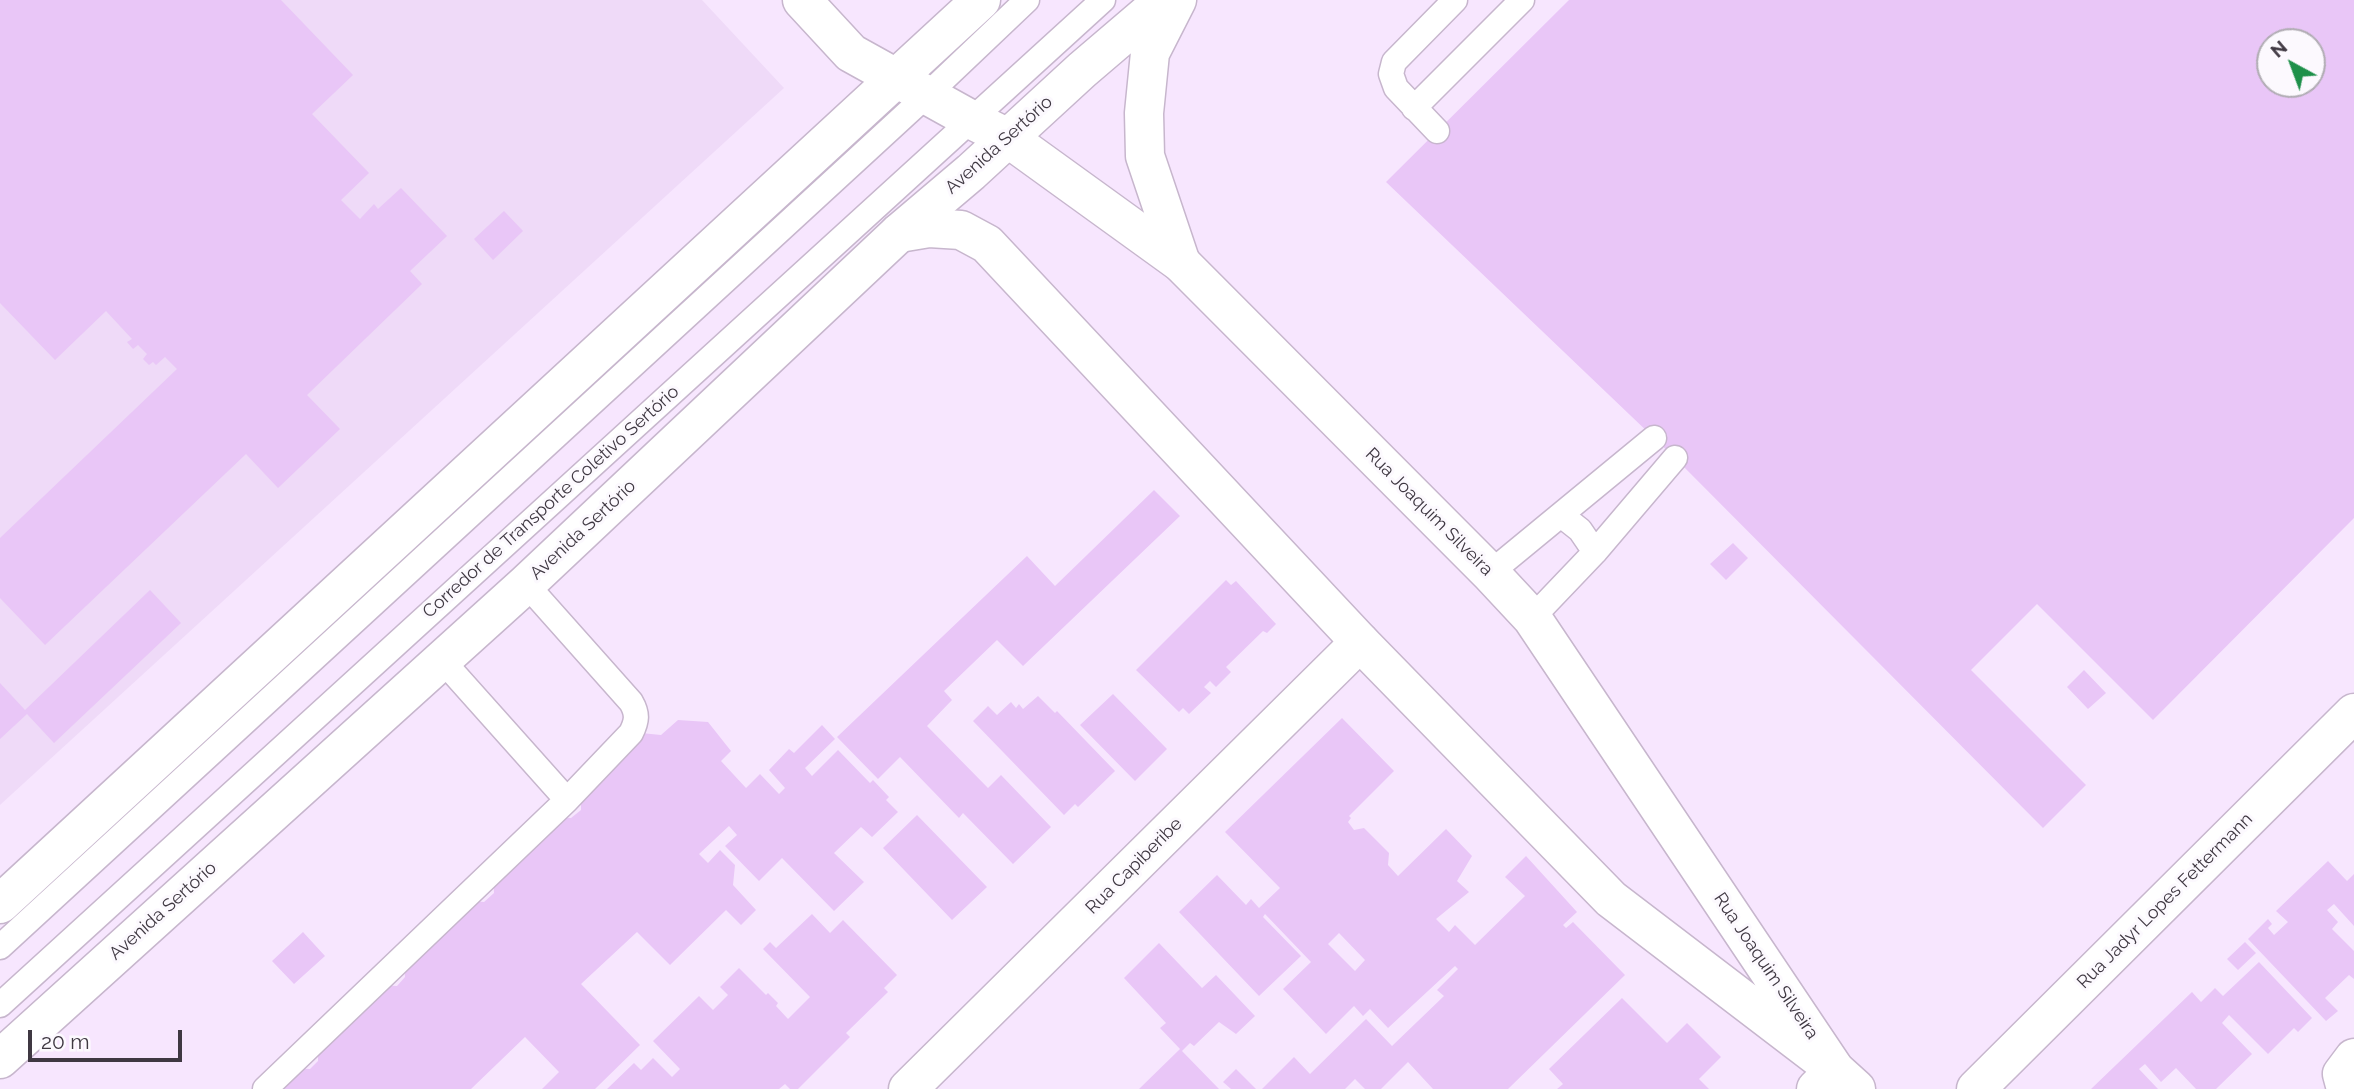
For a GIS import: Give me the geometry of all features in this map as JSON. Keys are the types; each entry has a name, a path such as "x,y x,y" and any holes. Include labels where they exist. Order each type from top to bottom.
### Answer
{"street":[{"name":"Rua Joaquim Silveira","path":"802,0 851,53 970,120 1008,138 1181,263 1490,573 1532,618 1836,1082"},
{"path":"0,904 912,87 981,0"},
{"name":"Avenida Sertório","path":"0,1059 526,584 899,233 1164,0"},
{"path":"1177,0 1150,53 1144,113 1144,156 1181,263"},
{"name":"Rua Joaquim Silveira","path":"899,233 929,228 961,230 987,244 1360,642 1611,899 1836,1082"},
{"name":"Rua Capiberibe","path":"908,1089 1360,642"},
{"name":"Rua Jadyr Lopes Fettermann","path":"1976,1089 2354,713"}],"lane":[{"path":"0,947 912,87 1027,0"},
{"name":"Corredor de Transporte Coletivo Sertório","path":"0,1005 1103,0"},
{"path":"1437,131 1395,88 1391,74 1394,62 1455,0"},
{"path":"1414,108 1522,0"},
{"path":"1490,573 1654,438"},
{"path":"1532,618 1595,552 1675,458"},
{"path":"1561,515 1580,530 1595,552"},
{"path":"265,1089 567,800 631,733 637,712 631,702 526,584"},
{"path":"442,660 567,800"}],"shaded area":[{"path":"0,0 702,0 784,88 0,805"}],"building":[{"path":"0,0 281,0 353,75 312,114 369,173 341,200 360,219 374,204 378,209 401,188 447,236 410,271 422,284 307,395 340,429 278,488 246,454 45,645 0,598 0,538 177,369 165,357 156,365 153,362 149,365 143,359 147,354 138,345 133,349 127,342 132,339 106,311 55,360 0,303"},
{"path":"1569,0 2354,0 2354,518 2153,720 2037,604 1971,670 2086,785 2043,828 1675,458 1386,182"},
{"path":"504,211 523,231 493,260 474,239"},
{"path":"1154,490 1180,516 1023,666 997,640 944,691 952,700 927,726 988,788 1001,775 1051,827 1013,864 963,813 959,818 900,757 878,779 837,737 1027,556 1055,586"},
{"path":"1733,543 1748,558 1726,580 1710,564"},
{"path":"1226,580 1231,585 1236,581 1276,624 1267,633 1263,631 1226,667 1231,672 1216,687 1210,681 1204,687 1211,693 1189,714 1183,708 1179,712 1136,670"},
{"path":"150,590 181,623 54,743 27,714 0,739 0,683 25,710"},
{"path":"2084,670 2106,693 2088,709 2067,687"},
{"path":"1113,694 1167,749 1135,781 1080,725"},
{"path":"1038,696 1055,713 1057,711 1115,771 1078,807 1075,804 1064,815 973,721 988,706 997,715 1011,702 1016,708 1019,704 1023,709"},
{"path":"1342,718 1394,771 1349,816 1351,818 1348,822 1354,830 1364,828 1389,853 1388,865 1398,876 1446,829 1472,856 1457,881 1469,892 1436,919 1449,932 1455,925 1475,945 1525,896 1505,877 1526,856 1577,912 1563,925 1566,928 1573,922 1625,975 1508,1089 1433,1089 1408,1062 1381,1089 1365,1089 1355,1079 1345,1089 1262,1089 1294,1057 1310,1074 1366,1019 1392,1046 1444,996 1437,990 1458,969 1455,966 1388,1028 1370,1009 1363,1016 1354,1006 1326,1034 1283,989 1311,962 1265,914 1263,917 1301,956 1259,996 1179,912 1217,875 1246,905 1251,899 1259,908 1280,888 1225,832","holes":["1339,933 1365,960 1355,971 1328,944"]},
{"path":"678,720 708,722 731,751 721,761 746,788 760,774 779,794 785,788 769,770 789,749 794,753 822,725 835,739 805,768 812,776 838,750 870,783 873,780 889,797 886,800 898,812 872,837 861,827 834,853 864,882 834,911 782,858 759,881 725,846 737,835 729,826 699,854 708,863 720,850 735,865 733,885 756,910 741,925 726,910 670,965 637,932 581,984 640,1045 595,1089 542,1089 559,1072 525,1037 471,1089 266,1089 291,1068 310,1069 318,1061 318,1041 377,985 397,986 405,977 404,957 464,900 484,902 494,893 493,873 552,817 571,818 581,810 581,787 641,733 661,735"},
{"path":"917,815 987,887 952,920 883,848"},
{"path":"2328,861 2347,881 2354,874 2354,926 2334,904 2327,910 2338,922 2332,929 2354,951 2354,979 2349,975 2325,998 2338,1011 2326,1021 2248,939 2268,919 2272,924 2268,928 2274,935 2288,922 2276,911"},
{"path":"812,914 830,933 843,920 897,975 884,988 888,992 846,1033 850,1037 798,1089 790,1089 785,1084 779,1089 607,1089 634,1063 641,1070 653,1058 672,1077 680,1069 653,1041 699,996 713,1010 728,995 720,987 739,968 778,1003 776,1006 788,1019 810,997 763,949 770,942 776,948"},
{"path":"303,932 325,956 294,984 272,961"},
{"path":"2245,942 2256,953 2238,970 2227,959"},
{"path":"1159,943 1202,988 1216,975 1255,1016 1236,1034 1219,1022 1194,1046 1190,1043 1182,1051 1219,1089 1139,1089 1180,1049 1160,1028 1166,1023 1124,978"},
{"path":"2259,962 2312,1018 2298,1032 2294,1028 2268,1054 2229,1015 2222,1023 2252,1054 2216,1089 2196,1089 2176,1068 2161,1082 2145,1064 2139,1069 2158,1089 2091,1089 2192,992 2201,1002 2215,988 2223,996"},
{"path":"1622,998 1667,1043 1687,1023 1721,1057 1699,1079 1709,1089 1557,1089 1563,1084 1549,1069"},
{"path":"1236,1069 1256,1089 1231,1089 1223,1082"}]}
